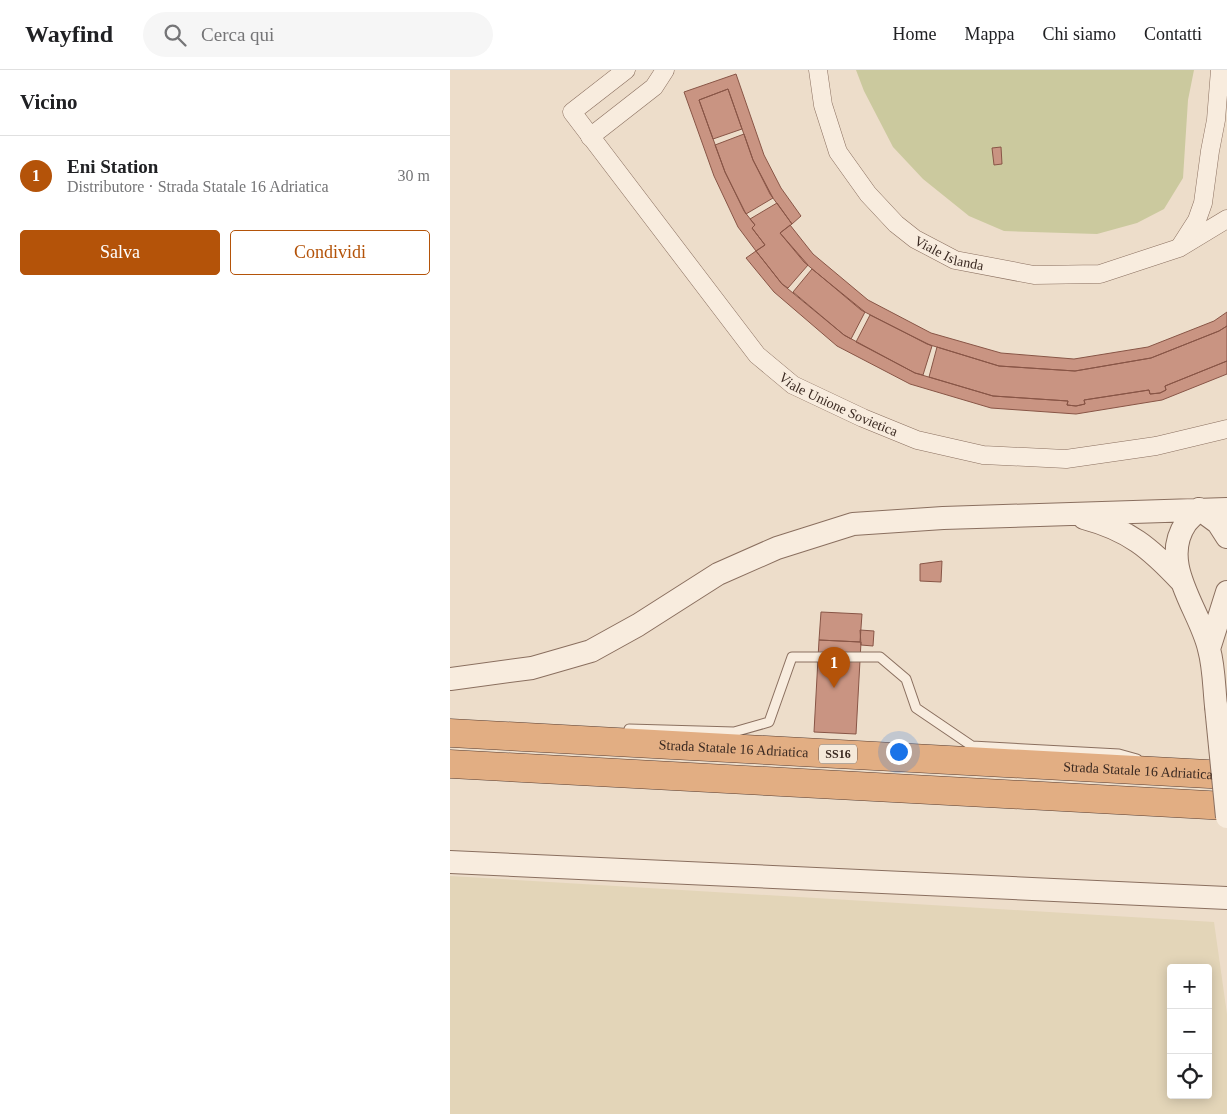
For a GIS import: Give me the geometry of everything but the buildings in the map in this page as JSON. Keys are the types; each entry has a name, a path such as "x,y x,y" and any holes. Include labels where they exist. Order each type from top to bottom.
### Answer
{"highway":[{"name":"Strada Statale 16 Adriatica","path":"450,733 1227,775"},
{"name":"SS16","path":"450,764 1227,806"}],"street":[{"name":"Viale Unione Sovietica","path":"626,70 572,112 757,355 793,385 863,418 917,440 983,455 1066,459 1156,446 1227,429"},
{"path":"590,137 654,87 665,70"},
{"name":"Viale Islanda","path":"818,70 822,105 838,152 868,194 896,224 915,239 955,260 1034,275 1100,274 1180,248 1227,219"},
{"path":"1180,248 1197,220 1203,203 1216,120 1220,70"},
{"path":"1199,509 1218,522 1227,537"},
{"path":"1199,509 1186,524 1178,541 1176,564 1209,649 1227,817"},
{"path":"450,679 532,668 591,651 638,625 718,574 777,548 853,524 1064,513 1227,509"},
{"path":"1064,513 1107,525 1130,536 1158,557 1182,582"},
{"path":"1209,649 1227,592"},
{"path":"450,862 1227,898"}],"lane":[{"path":"616,729 734,732 769,722 792,657 880,657 906,679 916,708 972,746 1119,754 1183,772"},
{"path":"520,737 557,729"}],"shaded area":[{"path":"856,70 1194,70 1188,100 1183,178 1164,209 1137,223 1097,234 1004,231 969,216 923,179 893,147 864,91"},
{"path":"450,876 1214,922 1227,1014 1227,1114 450,1114"}],"place":[{"name":"Eni Station","path":"834,688"}]}
